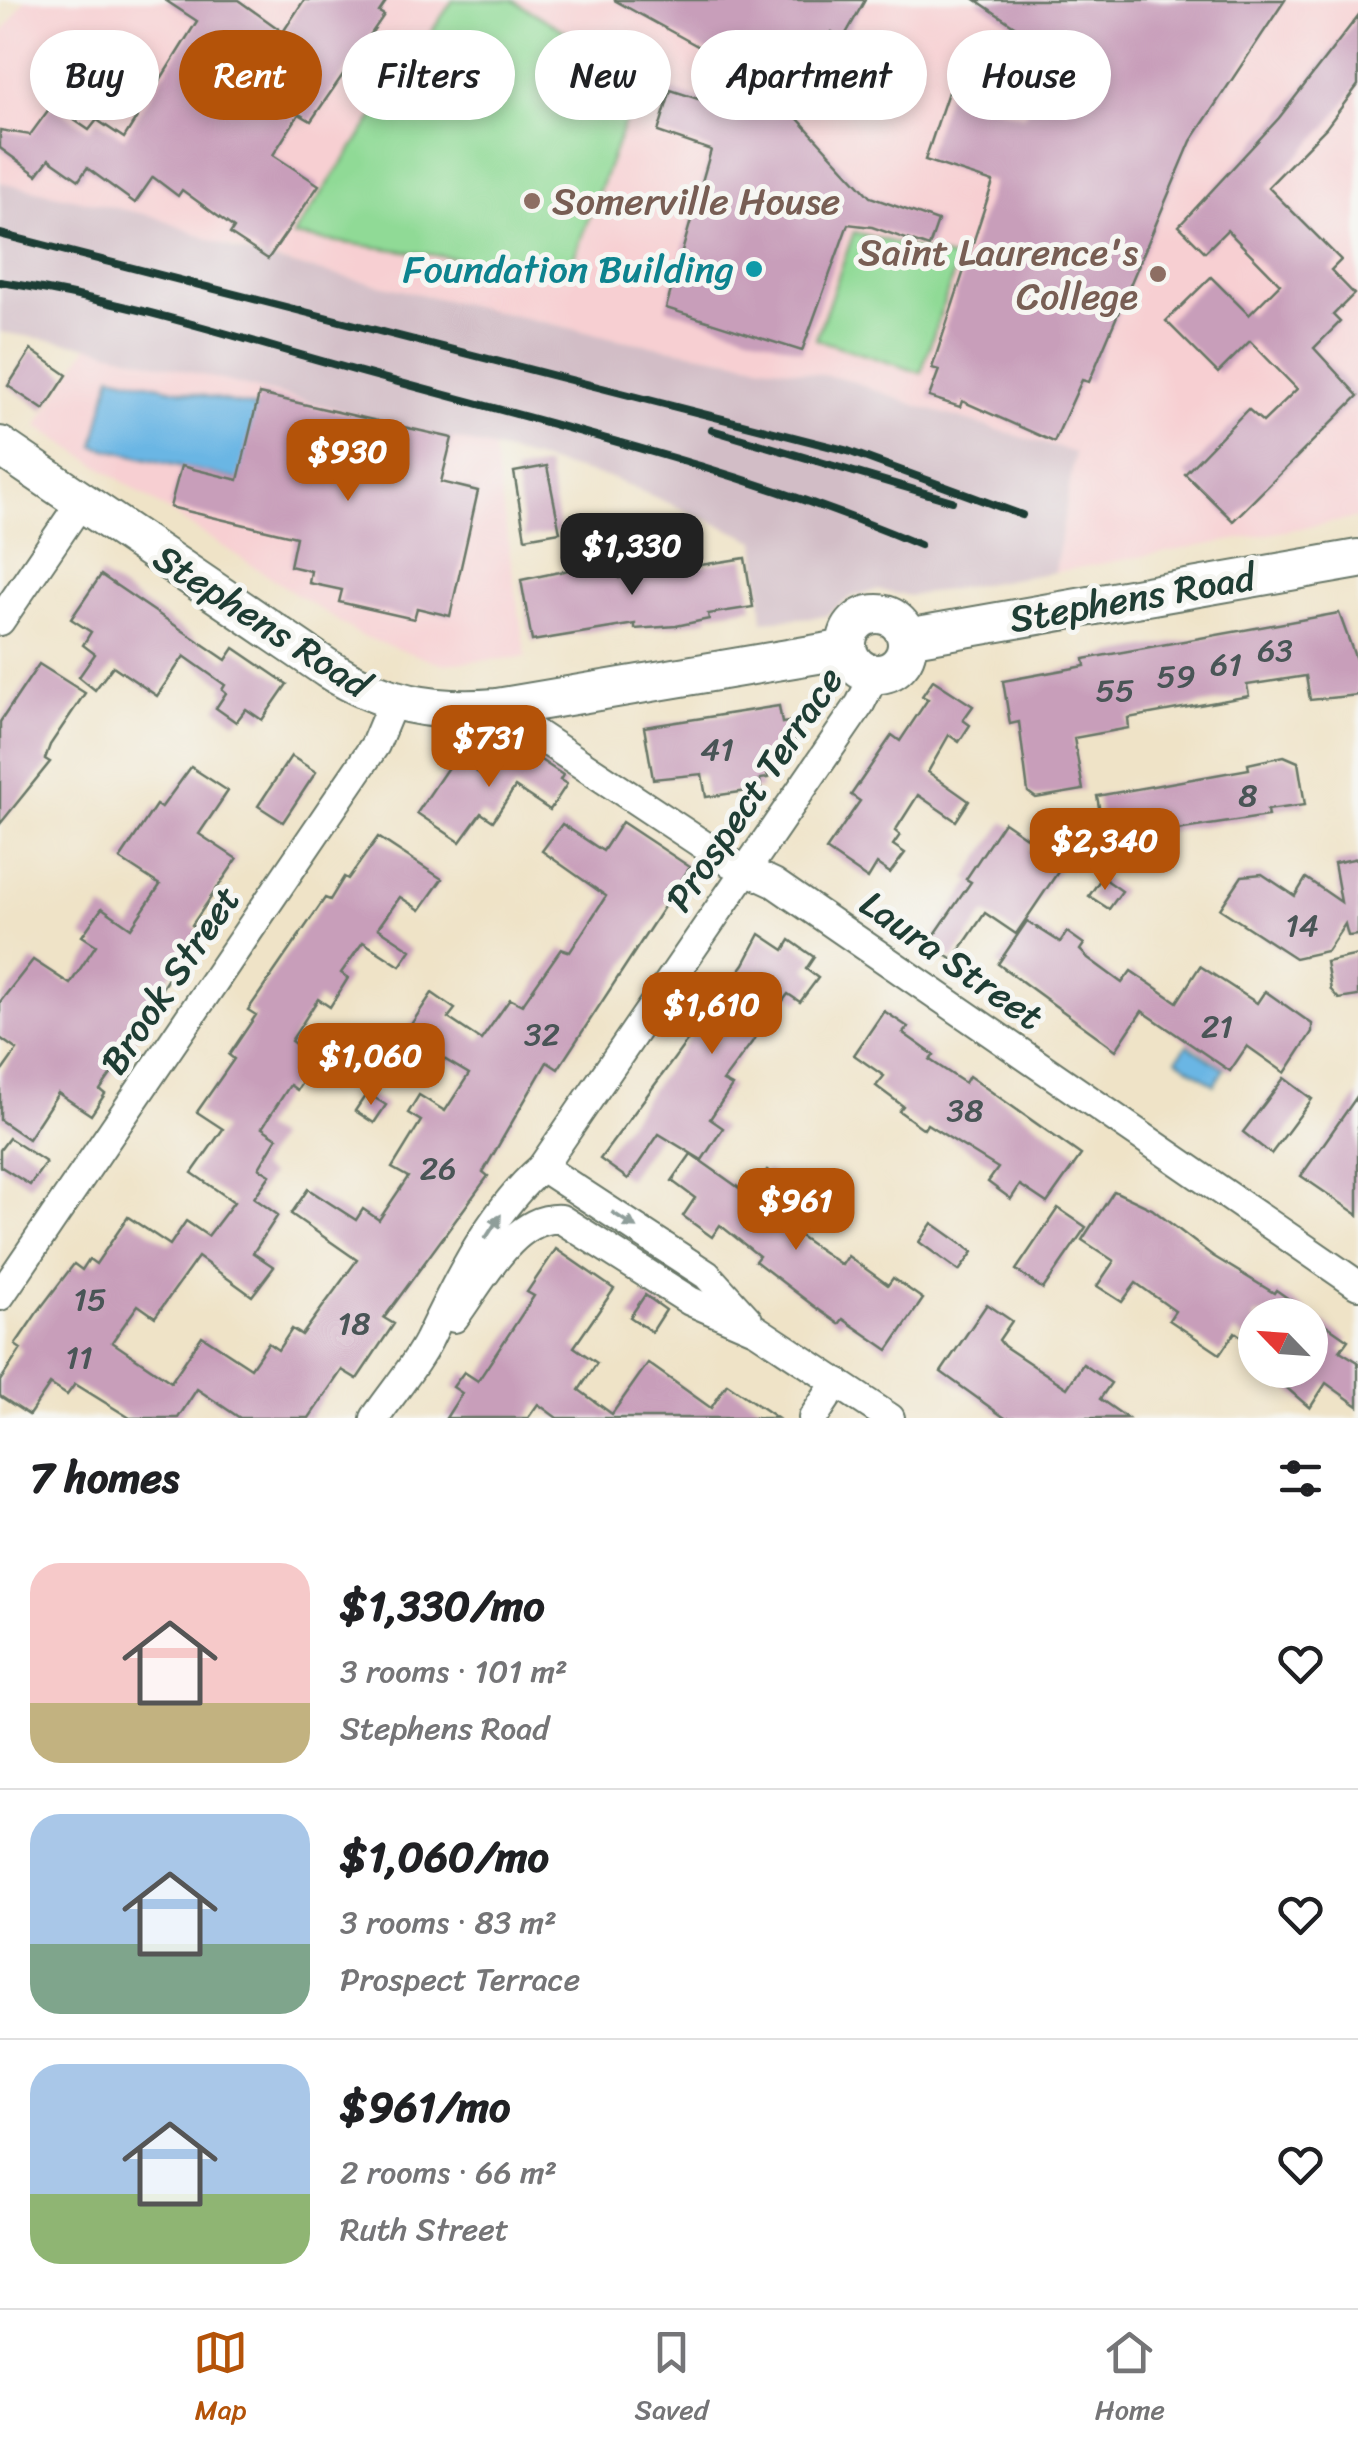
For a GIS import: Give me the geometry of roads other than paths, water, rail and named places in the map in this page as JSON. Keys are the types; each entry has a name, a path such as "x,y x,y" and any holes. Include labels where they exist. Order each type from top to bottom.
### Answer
{"street":[{"name":"Stephens Road","path":"0,446 328,669 393,702 442,710 497,708 862,661"},
{"path":"0,621 81,502"},
{"name":"Stephens Road","path":"907,638 1358,559"},
{"path":"876,613 895,620 907,638 903,660 896,668 862,661 851,629 876,613"},
{"name":"Prospect Terrace","path":"376,1418 427,1342 439,1311 512,1196 542,1167 860,704 862,661"},
{"name":"Brook Street","path":"0,1296 375,745 393,702"},
{"name":"Laura Street","path":"497,708 728,862 774,883 1358,1285"},
{"path":"542,1167 707,1275 757,1330 890,1418"},
{"name":"Prospect Terrace","path":"427,1342 441,1335 522,1230 549,1218 572,1223 690,1301 757,1330"},
{"path":"812,1418 837,1382"}],"water":[{"path":"111,375 276,412 259,485 94,446"},
{"path":"1187,1045 1224,1069 1214,1085 1177,1059"}],"railway":[{"path":"0,234 848,451 1022,515"},
{"path":"0,282 145,312 654,452 788,495 920,545"},
{"path":"712,430 952,501"}],"place":[{"name":"Somerville House","path":"532,201"},
{"name":"Foundation Building","path":"754,269"},
{"name":"Saint Laurence's College","path":"1158,274"}]}
